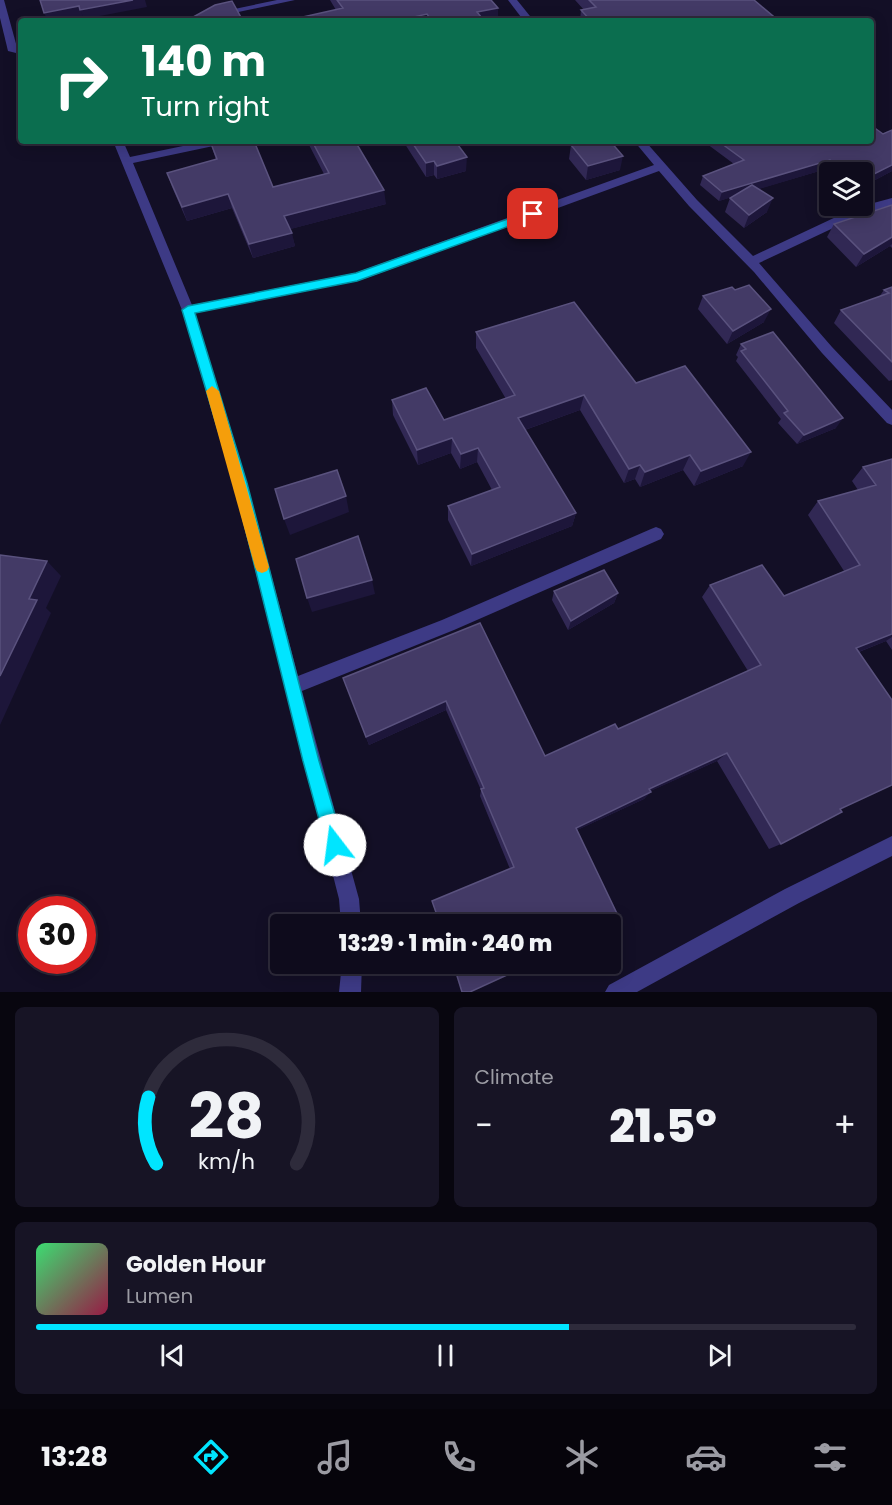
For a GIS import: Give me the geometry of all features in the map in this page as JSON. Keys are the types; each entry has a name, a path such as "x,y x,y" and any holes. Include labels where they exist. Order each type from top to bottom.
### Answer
{"street":[{"path":"0,0 17,51 0,54"},
{"path":"198,18 291,0"},
{"path":"512,0 527,18"},
{"path":"119,144 188,310 240,483 294,686 311,761 350,899 351,914"},
{"path":"126,162 209,144"},
{"path":"642,144 693,203 752,262 827,350 892,419"},
{"path":"188,310 357,277 661,166"},
{"path":"752,262 859,211 892,202"},
{"path":"294,686 448,625 656,534"},
{"path":"616,992 792,896 892,846"},
{"path":"350,992 351,974"}],"building":[{"path":"40,0 133,0 80,10 79,6 44,13"},
{"path":"337,0 491,0 498,8 477,12 482,18 430,18 427,14 409,18 298,18 343,8"},
{"path":"589,0 754,0 775,18 588,18 581,10 596,7"},
{"path":"232,1 241,18 191,18 215,5"},
{"path":"874,127 883,134 892,130 892,165 873,174 873,162 832,162 830,160 722,192 703,176 744,160 722,144 874,144"},
{"path":"211,144 255,144 273,187 329,173 314,144 357,144 384,190 284,216 292,233 249,244 228,194 182,207 167,173 217,159"},
{"path":"413,144 457,144 467,157 437,166 434,161 426,163"},
{"path":"613,144 623,156 588,166 571,145"},
{"path":"752,185 773,198 749,215 730,198"},
{"path":"892,205 892,237 864,254 834,224 858,216 873,216 873,211"},
{"path":"749,285 771,309 733,331 703,296 732,287 735,290"},
{"path":"892,287 892,362 841,310 889,293 884,290"},
{"path":"574,302 636,383 685,366 751,452 701,471 690,455 645,472 640,465 629,469 584,395 518,418 576,513 472,554 448,506 500,487 478,448 461,454 452,438 417,450 392,400 426,388 444,420 515,395 476,332"},
{"path":"773,332 843,418 804,435 784,413 788,411 741,351 746,349 741,344"},
{"path":"892,459 892,634 856,648 892,700 892,785 840,809 842,812 781,844 727,753 649,789 651,792 576,828 617,914 437,914 432,901 514,867 481,789 484,788 446,701 366,737 343,678 480,623 545,756 615,724 618,729 761,665 710,585 762,565 784,596 860,565 818,501 876,485 863,467"},
{"path":"337,470 346,496 284,519 275,489"},
{"path":"358,536 372,580 307,598 296,559"},
{"path":"0,555 47,561 29,599 37,600 0,676"},
{"path":"604,570 618,593 571,621 554,591"},
{"path":"456,974 509,974 470,992 462,992"}],"slow traffic":[{"path":"212,391 262,567"}],"route":[{"path":"335,845 311,761 294,686 240,483 188,310 357,277 533,214"}]}
